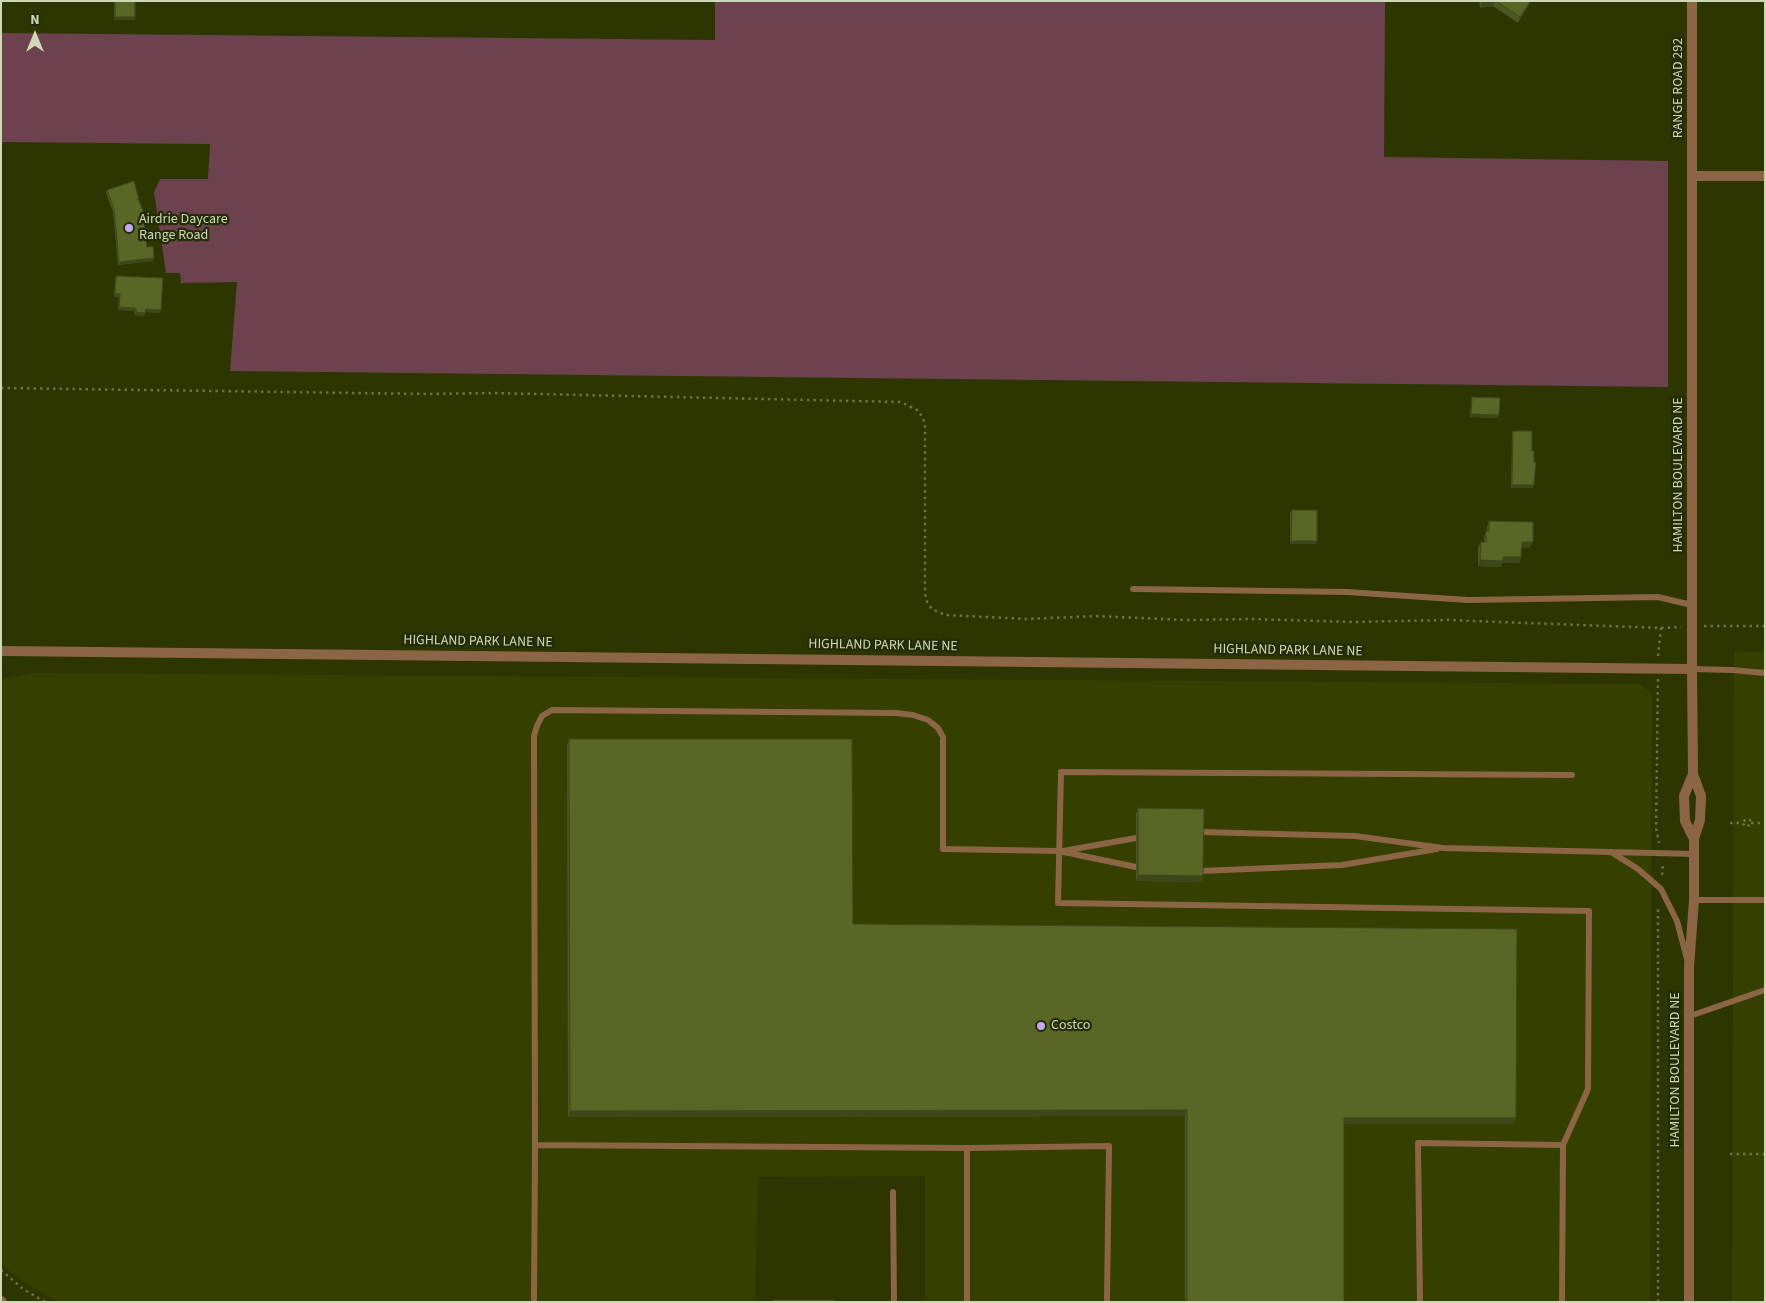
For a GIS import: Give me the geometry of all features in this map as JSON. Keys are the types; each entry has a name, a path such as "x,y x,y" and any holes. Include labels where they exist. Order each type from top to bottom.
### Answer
{"street":[{"name":"RANGE ROAD 292","path":"1692,1 1692,176"},
{"path":"1692,176 1765,176"},
{"name":"HAMILTON BOULEVARD NE","path":"1689,1302 1690,967 1694,900 1694,839 1700,820 1701,796 1693,774 1692,176"},
{"name":"HIGHLAND PARK LANE NE","path":"1,651 1692,669"},
{"name":"HAMILTON BOULEVARD NE","path":"1693,774 1684,796 1685,820 1694,839"}],"lane":[{"path":"1133,589 1347,592 1468,600 1658,597 1692,605"},
{"name":"HIGHLAND PARK LANE NE","path":"1692,669 1732,670 1765,674"},
{"path":"534,1302 534,736 542,716 552,710 913,715 928,720 938,728 943,737 943,849 1059,851 1136,866"},
{"path":"1562,1302 1563,1145 1588,1089 1590,911 1058,903 1062,772 1572,774"},
{"path":"1201,832 1355,836 1444,848 1694,854"},
{"path":"1059,851 1136,838"},
{"path":"1201,871 1342,864 1379,860 1444,848"},
{"path":"1610,852 1638,869 1660,889 1677,921 1690,967"},
{"path":"1694,900 1765,900"},
{"path":"1690,1016 1765,990"},
{"path":"1420,1302 1418,1144 1563,1145"},
{"path":"535,1146 967,1148 1109,1146 1106,1302"},
{"path":"966,1302 967,1148"},
{"path":"893,1192 894,1302"}],"path":[{"path":"1,388 429,394 492,393 901,402 919,411 925,423 925,594 927,602 932,609 945,615 1027,619 1096,616 1186,620 1252,619 1353,622 1448,620 1660,628 1681,626"},
{"path":"1703,626 1765,626"},
{"path":"1658,656 1660,628"},
{"path":"1657,684 1656,828 1663,863 1658,910 1658,1302"},
{"path":"1730,823 1742,823 1746,819 1750,820 1751,823 1765,823"},
{"path":"1742,823 1746,827 1750,826 1751,823"},
{"path":"1730,1154 1765,1154"},
{"path":"1,1270 23,1289 45,1302"}],"shaded area":[{"path":"715,1 1385,1 1384,157 1668,161 1668,387 230,371 237,282 181,283 180,273 166,273 154,192 160,179 208,179 210,144 1,142 1,33 715,40"},
{"path":"1734,651 1765,652 1765,1302 1732,1302"},
{"path":"34,673 1640,684 1652,695 1650,1302 925,1302 925,1176 758,1177 755,1302 59,1302 30,1286 1,1263 1,680"}],"building":[{"path":"115,1 135,1 135,17 115,17"},
{"path":"1496,1 1529,1 1530,2 1520,17"},
{"name":"Airdrie Daycare Range Road","path":"134,181 139,199 137,200 143,210 147,247 153,246 154,258 119,262 114,209 107,190"},
{"path":"116,276 163,278 161,310 146,309 145,313 136,312 136,308 119,307 120,294 115,294"},
{"path":"1472,397 1500,398 1499,415 1471,414"},
{"path":"1513,431 1532,431 1532,451 1534,451 1534,462 1536,462 1534,485 1512,485"},
{"path":"1292,510 1317,510 1317,541 1291,541"},
{"path":"1489,521 1533,522 1533,542 1522,542 1521,557 1503,557 1503,561 1480,560 1481,542 1486,542 1486,531 1489,531"},
{"name":"Costco","path":"569,739 852,739 853,924 1517,929 1516,1118 1344,1118 1344,1302 1187,1302 1187,1110 570,1111"},
{"path":"1138,808 1204,809 1203,876 1138,875"},
{"path":"773,1300 834,1300 834,1302 773,1302"}],"place":[{"name":"Airdrie Daycare Range Road","path":"129,228"},
{"name":"Costco","path":"1041,1026"}]}
